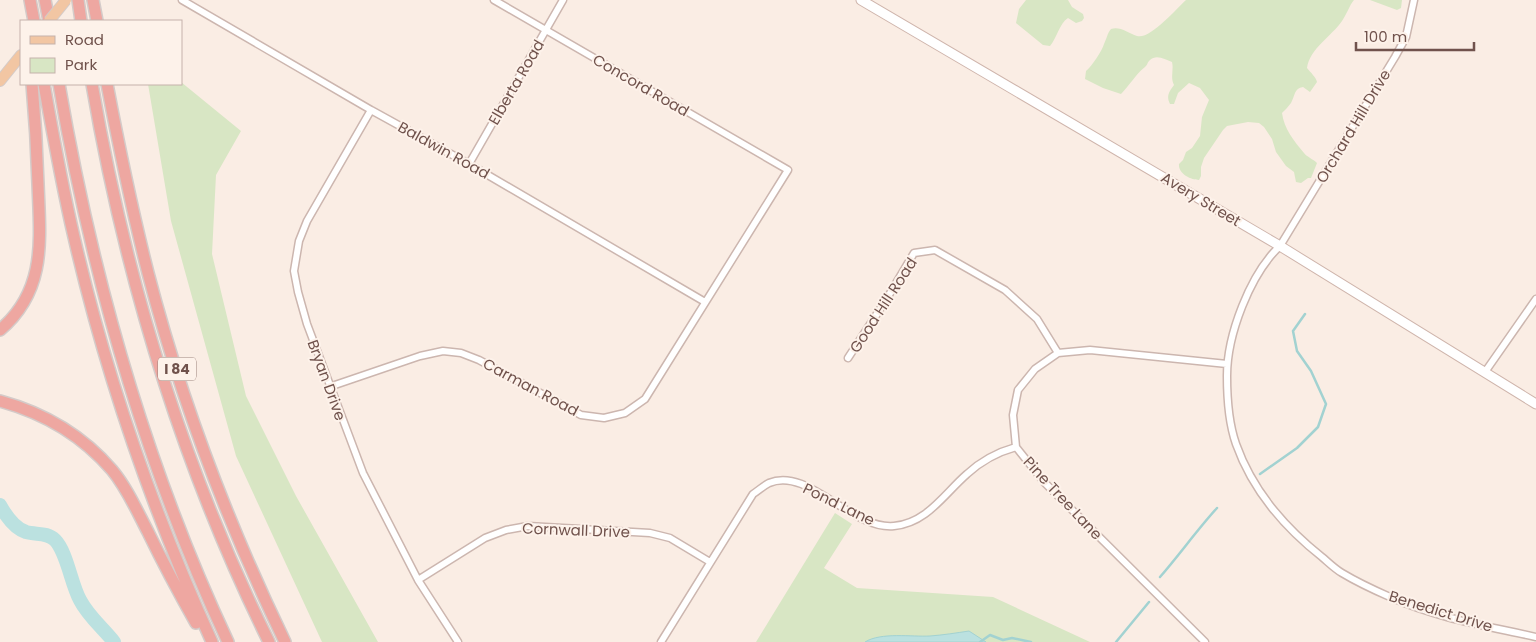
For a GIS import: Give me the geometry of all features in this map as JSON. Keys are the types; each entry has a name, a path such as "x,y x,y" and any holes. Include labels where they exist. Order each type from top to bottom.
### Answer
{"highway":[{"path":"27,20 28,0"},
{"path":"28,0 34,20"},
{"path":"45,0 49,20"},
{"path":"78,0 81,20"},
{"path":"93,0 96,20"},
{"path":"0,330 13,317 25,299 39,258 40,232 32,85"},
{"path":"44,85 59,169 74,237 93,315 126,426 176,559 212,642"},
{"path":"59,85 88,230 123,364 140,420 170,504 199,577 228,642"},
{"path":"92,85 108,170 125,244 162,374 214,518 242,585 269,642"},
{"name":"I 84","path":"107,85 142,250 173,358 202,445 226,508 285,642"},
{"path":"0,401 39,414 67,430 91,448 112,470 129,497 174,585 207,642"}],"main road":[{"path":"50,20 66,0"},
{"name":"Avery Street","path":"861,0 1280,246 1536,404"},
{"path":"0,81 20,56"}],"street":[{"name":"Baldwin Road","path":"182,0 705,302"},
{"name":"Concord Road","path":"494,0 788,170"},
{"name":"Elberta Road","path":"469,164 563,0"},
{"name":"Orchard Hill Drive","path":"1280,246 1399,50 1406,36 1414,0"},
{"name":"Bryan Drive","path":"371,110 307,221 299,241 294,271 307,324 329,387 363,473 418,580 458,642"},
{"name":"Carman Road","path":"329,387 420,356 443,351 461,353 479,360 581,415 604,418 625,413 645,399 788,170"},
{"name":"Benedict Drive","path":"1280,246 1270,255 1249,290 1236,319 1227,364 1227,394 1235,442 1257,486 1274,511 1295,534 1342,573 1391,598 1459,620 1536,637"},
{"name":"Good Hill Road","path":"848,358 914,254 935,250 1005,290 1037,320 1058,353"},
{"path":"1485,372 1536,300"},
{"name":"Pine Tree Lane","path":"1205,642 1044,482 1016,447 1013,415 1018,390 1035,369 1058,353 1090,350 1227,364"},
{"name":"Pond Lane","path":"661,642 753,494 769,483 787,480 807,486 850,513 874,523 893,526 910,523 928,513 968,473 1001,451 1016,447"},
{"name":"Cornwall Drive","path":"418,580 485,538 506,530 528,526 650,533 670,538 710,562"},
{"path":"1192,642 1196,634"}],"green space":[{"path":"1026,0 1068,0 1072,7 1083,14 1084,18 1076,23 1068,18 1062,24 1050,46 1043,45 1016,23 1019,9"},
{"path":"1186,0 1354,0 1338,27 1312,54 1307,68 1317,82 1310,92 1303,87 1298,89 1291,103 1282,113 1287,130 1293,139 1305,154 1317,163 1311,178 1301,183 1296,182 1294,172 1286,166 1276,152 1272,139 1264,127 1259,123 1248,122 1227,126 1223,130 1204,158 1199,180 1189,178 1183,173 1179,168 1179,164 1186,152 1192,148 1200,136 1202,117 1209,100 1200,88 1189,83 1178,93 1174,104 1170,104 1169,94 1174,85 1172,62 1161,58 1152,58 1121,94 1085,79 1086,71 1099,54 1111,29 1121,29 1137,36 1142,36 1156,29"},
{"path":"1370,0 1402,0 1401,8 1397,10"},
{"path":"182,83 241,131 216,175 212,254 246,396 296,496 378,642 322,642 236,456 171,221 148,85 182,85"},
{"path":"835,513 852,524 824,568 857,588 993,597 1090,642 756,642"}],"water":[{"path":"969,631 986,642 865,642 888,636 930,636"}],"waterway":[{"path":"1260,474 1297,448 1318,427 1326,404 1311,371 1297,351 1293,331 1305,314"},
{"path":"0,505 18,528 26,532 52,537 55,540 63,552 83,606 114,642"},
{"path":"1160,577 1217,508"},
{"path":"1116,642 1149,602"},
{"path":"980,642 990,635 1003,640 1012,638 1031,642"}]}
